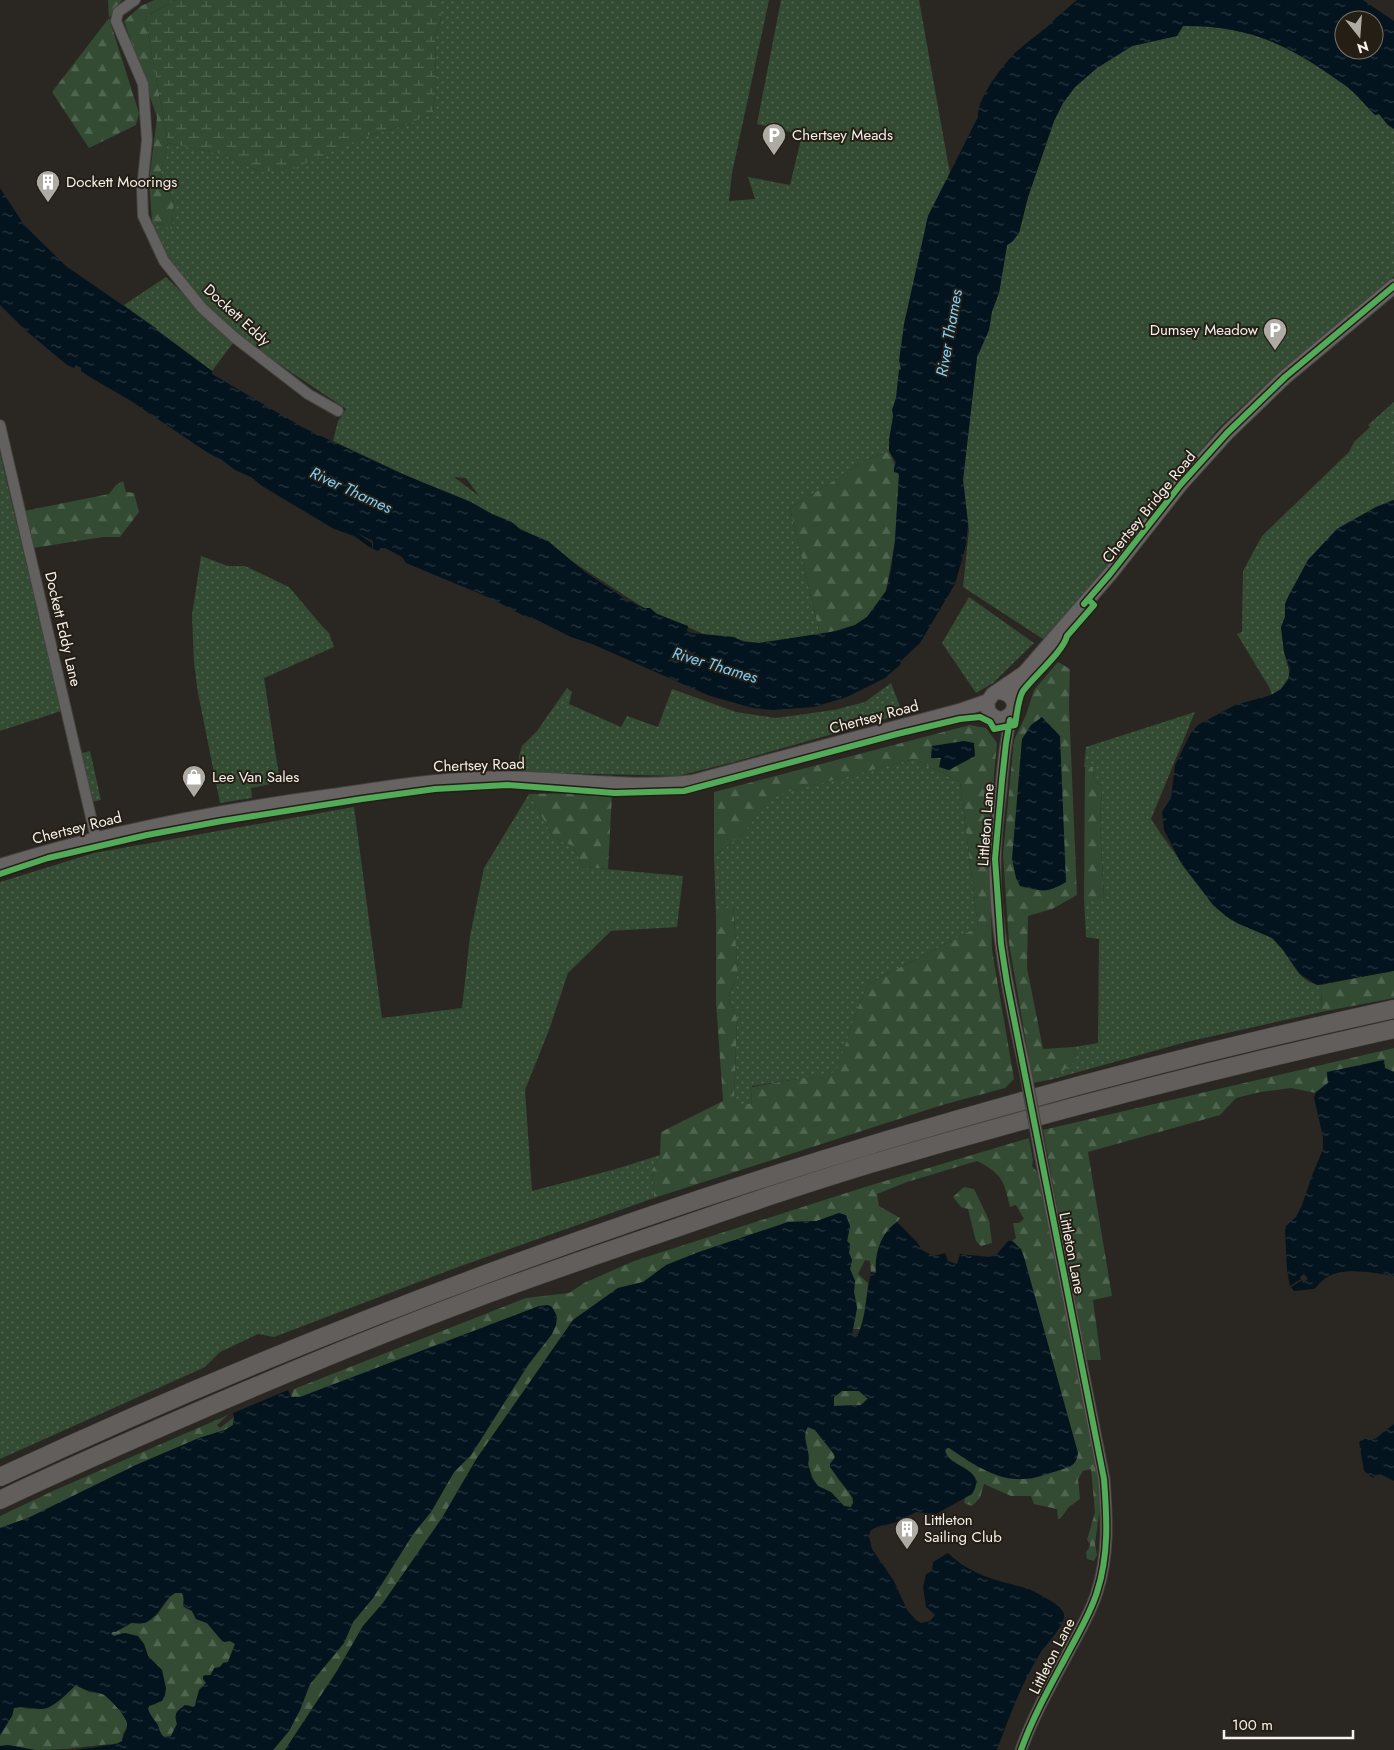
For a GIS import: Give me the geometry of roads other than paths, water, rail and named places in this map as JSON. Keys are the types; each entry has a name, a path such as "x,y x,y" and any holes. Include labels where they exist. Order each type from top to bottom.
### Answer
{"highway":[{"path":"0,1477 256,1364 546,1252 655,1214 821,1160 1010,1104 1204,1053 1394,1009"},
{"path":"0,1500 150,1432 388,1333 577,1261 868,1165 1075,1106 1179,1079 1394,1029"}],"main road":[{"name":"Chertsey Bridge Road","path":"1013,706 1019,682 1025,672 1110,574 1181,484 1227,434 1285,377 1394,286"},
{"name":"Chertsey Bridge Road","path":"993,706 1012,680 1025,672"},
{"path":"1008,694 1013,706 1006,718 993,706 1008,694"},
{"name":"Chertsey Road","path":"0,866 96,839 211,815 286,802 435,782 512,778 619,785 693,782 959,711 993,706"}],"street":[{"name":"Dockett Eddy","path":"135,0 118,12 116,20 143,84 147,140 142,189 143,216 164,261 202,308 234,337 308,394 338,411"},
{"name":"Dockett Eddy Lane","path":"0,425 96,839"},
{"path":"993,706 1002,727 1006,743"},
{"name":"Littleton Lane","path":"1013,706 1006,743 995,859 1001,944 1006,983 1026,1075 1104,1479 1107,1514 1107,1542 1097,1594 1038,1710 1022,1750"}],"water":[{"name":"River Thames","path":"1077,0 1363,0 1378,10 1334,10 1334,60 1384,60 1384,14 1394,21 1394,129 1379,114 1375,115 1348,87 1292,51 1258,37 1222,28 1183,26 1177,36 1132,46 1097,68 1075,87 1063,103 1054,121 1028,197 1019,233 1007,245 999,293 992,311 989,330 977,357 963,480 968,524 966,545 955,584 920,643 902,660 900,665 885,678 847,697 814,707 773,710 753,708 710,696 592,644 571,637 490,598 406,563 402,557 385,548 381,548 378,551 373,549 373,541 357,533 372,543 372,549 354,536 334,529 262,486 251,477 235,470 131,401 88,376 81,371 81,368 76,365 74,368 67,365 25,330 0,305 0,188 25,226 66,266 157,329 212,371 212,374 304,428 400,473 471,502 492,514 512,522 521,530 548,541 585,572 627,600 644,608 650,608 657,614 688,626 687,631 691,633 734,637 744,642 759,643 837,631 855,625 867,617 886,591 891,570 895,541 899,475 894,472 896,462 889,451 892,410 896,398 899,370 901,369 899,361 904,324 928,216 978,117 978,110 985,93 1014,54"},
{"path":"1394,500 1394,971 1317,985 1300,974 1272,938 1239,924 1213,905 1181,863 1164,830 1162,812 1171,798 1175,765 1191,733 1198,725 1235,705 1271,695 1281,689 1288,680 1290,669 1284,652 1281,627 1285,617 1285,604 1308,560 1337,529 1376,507"},
{"path":"1042,717 1060,736 1066,882 1048,890 1020,886 1016,878 1012,859 1022,739 1031,725"},
{"path":"964,741 974,743 975,756 949,770 939,767 941,758 931,758 932,746"},
{"path":"1384,1060 1385,1068 1394,1072 1394,1276 1356,1271 1337,1273 1329,1276 1314,1289 1294,1291 1291,1287 1302,1280 1303,1282 1308,1279 1304,1274 1300,1277 1301,1279 1290,1286 1287,1271 1285,1230 1286,1226 1296,1217 1302,1205 1323,1149 1323,1137 1314,1098 1316,1092 1328,1083 1327,1072"},
{"path":"839,1213 846,1215 850,1226 847,1241 850,1244 849,1253 852,1260 850,1269 855,1281 854,1292 857,1308 852,1334 855,1338 863,1318 871,1272 876,1273 876,1259 880,1245 887,1232 897,1222 917,1242 922,1250 933,1256 945,1253 948,1261 957,1264 960,1254 990,1257 997,1254 1008,1241 1012,1241 1021,1249 1024,1257 1078,1453 1076,1461 1068,1467 1040,1476 1027,1479 1013,1479 984,1470 947,1448 945,1450 948,1456 972,1474 975,1479 976,1485 972,1494 936,1514 916,1512 897,1522 877,1527 871,1530 869,1536 872,1549 894,1581 907,1610 921,1623 930,1621 935,1615 926,1607 923,1587 926,1574 932,1571 933,1562 948,1553 957,1561 984,1576 1031,1590 1050,1600 1064,1614 1056,1634 1041,1652 1022,1687 997,1750 285,1750 337,1671 363,1626 383,1603 442,1518 477,1458 573,1320 618,1288 643,1282 666,1265 788,1222 817,1221","holes":["842,1391 859,1391 868,1399 861,1405 834,1406 834,1397","808,1427 815,1430 834,1454 835,1458 830,1467 853,1498 851,1507 844,1506 831,1492 818,1486 812,1478 808,1464 809,1455 805,1435"]},
{"path":"548,1305 552,1307 557,1316 552,1334 528,1365 471,1455 454,1472 431,1512 413,1534 373,1598 353,1622 344,1643 310,1684 289,1731 273,1750 75,1750 117,1744 122,1741 127,1725 120,1711 105,1696 76,1685 60,1700 46,1708 14,1708 12,1716 0,1735 0,1528 28,1518 136,1465 199,1438 225,1430 233,1425 233,1413 288,1390 291,1397 300,1397 539,1306","holes":["175,1593 182,1593 184,1598 183,1606 192,1611 196,1619 207,1623 223,1642 230,1641 235,1644 228,1662 214,1668 211,1675 203,1676 206,1683 199,1690 195,1706 185,1705 178,1711 176,1715 177,1724 171,1736 164,1737 148,1709 149,1706 162,1701 165,1695 166,1688 162,1670 148,1656 144,1644 138,1636 125,1633 114,1636 111,1634 131,1623 147,1622 171,1596"]},
{"path":"1394,1424 1394,1481 1380,1474 1373,1478 1364,1471 1359,1442 1365,1439 1375,1439"},
{"path":"8,1745 35,1750 0,1750 0,1746"}],"place":[{"name":"Chertsey Meads","path":"774,156"},
{"name":"Dockett Moorings","path":"48,203"},
{"name":"Dumsey Meadow","path":"1275,351"},
{"name":"Lee Van Sales","path":"194,798"},
{"name":"Littleton Sailing Club","path":"907,1550"}]}
